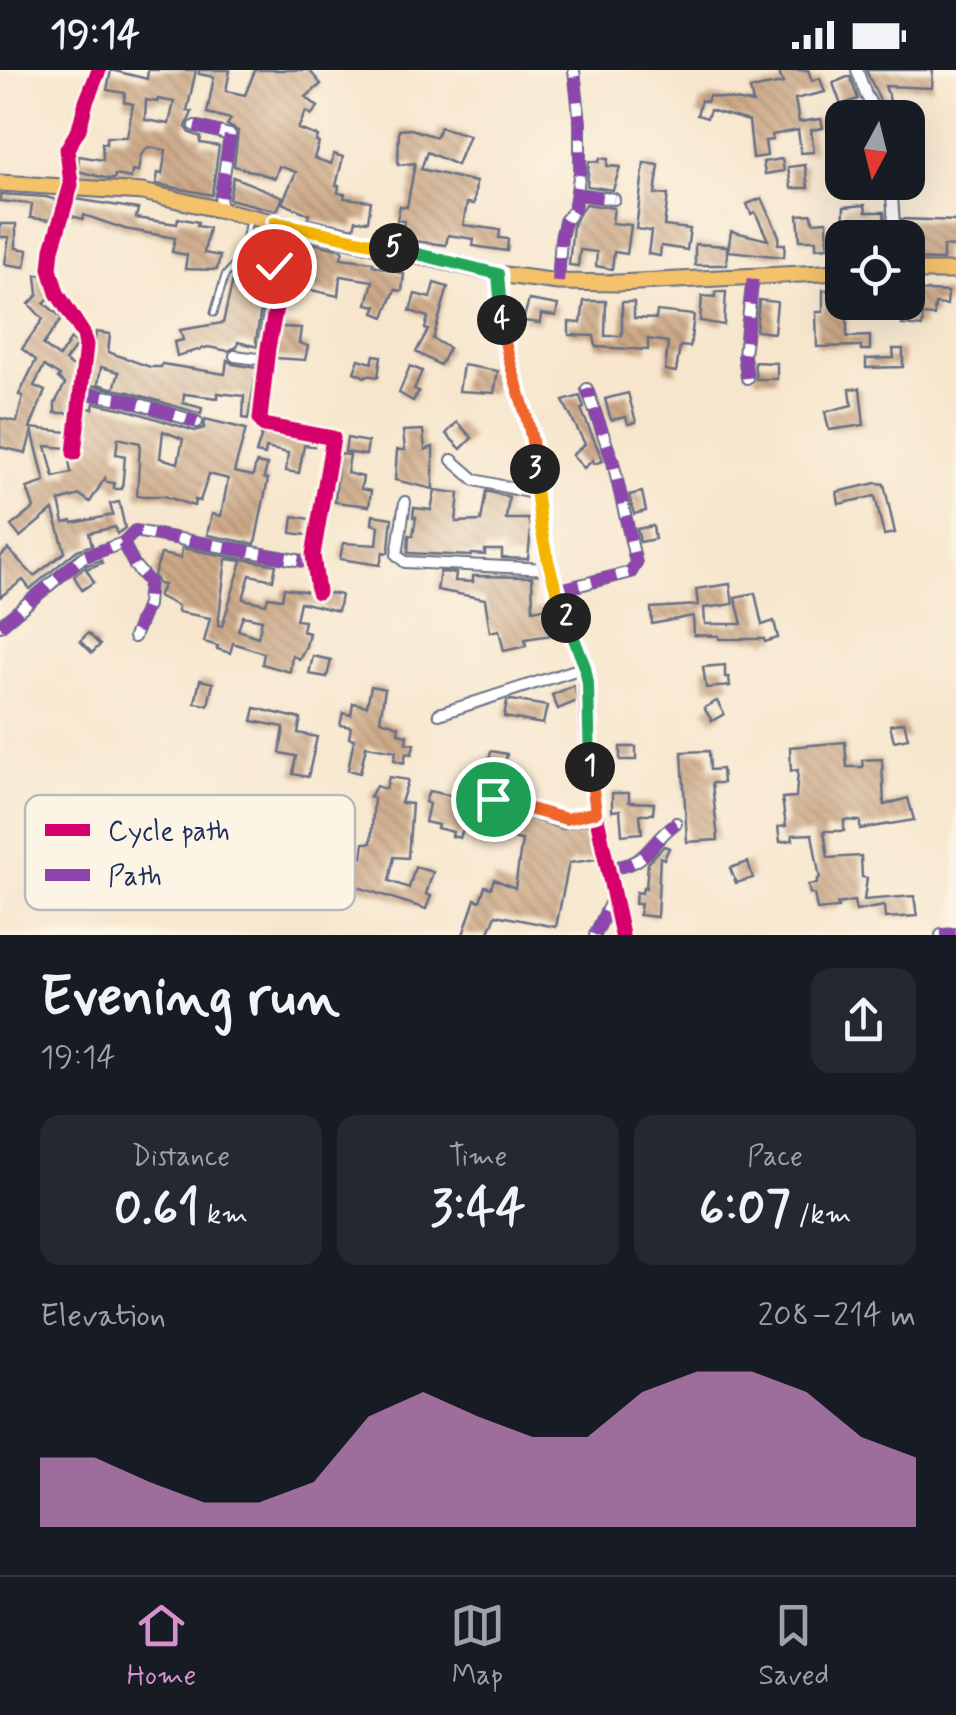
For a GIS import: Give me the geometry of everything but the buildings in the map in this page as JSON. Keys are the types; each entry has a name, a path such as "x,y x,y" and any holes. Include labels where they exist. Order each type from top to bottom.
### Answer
{"main road":[{"path":"0,183 142,192 503,275 558,282 618,283 825,273"},
{"path":"925,271 956,271"}],"street":[{"path":"74,453 86,344 58,293 50,269 70,185 67,149 79,129 99,70"},
{"path":"558,282 564,221 574,210 577,194 580,122 574,70"},
{"path":"856,70 869,100"},
{"path":"195,126 230,135 219,208"},
{"path":"577,194 614,199"},
{"path":"284,223 261,422 333,438 314,563 318,592"},
{"path":"503,275 504,344 531,432 548,568 585,667 588,754 596,812 622,935"},
{"path":"747,378 744,356 753,276"},
{"path":"235,356 266,360"},
{"path":"556,591 611,579 631,572 636,563 613,462 588,389"},
{"path":"79,392 127,400 196,422"},
{"path":"452,460 468,475 486,484 537,494"},
{"path":"404,502 397,555 405,562 548,568"},
{"path":"0,626 83,557 123,543 135,531 314,563"},
{"path":"123,543 149,582 147,605 134,637"},
{"path":"439,714 585,667"},
{"path":"493,799 566,819 596,812"},
{"path":"608,868 640,860 656,838 676,823"},
{"path":"595,935 614,894"},
{"path":"941,935 956,934"}],"lane":[{"path":"214,313 226,276 242,256 250,215"},
{"path":"262,342 273,252 284,223"},
{"path":"245,246 273,252"}],"marked path":[{"path":"558,282 561,238 565,221 574,210 580,171 574,70"},
{"path":"195,126 230,135 219,208"},
{"path":"577,194 614,199"},
{"path":"747,378 744,355 753,276"},
{"path":"556,591 631,572 636,563 613,462 587,389"},
{"path":"79,392 127,400 197,422"},
{"path":"0,626 83,557 123,543 135,531 314,563"},
{"path":"123,543 149,582 147,605 134,637"},
{"path":"493,799 566,819 596,813"},
{"path":"608,868 640,859 676,823"},
{"path":"595,935 612,899"},
{"path":"941,935 956,934"}],"cycle path":[{"path":"74,453 86,345 84,335 57,293 50,269 71,185 67,149 79,129 99,70"},
{"path":"292,225 268,348 260,419 264,425 333,438 313,555 318,592"},
{"path":"498,274 504,344 531,432 548,569 585,667 588,754 622,935"}],"route":[{"path":"274,266 275,222 498,274 504,344 531,432 548,568 585,667 588,754 596,812 566,819 493,799"}]}
